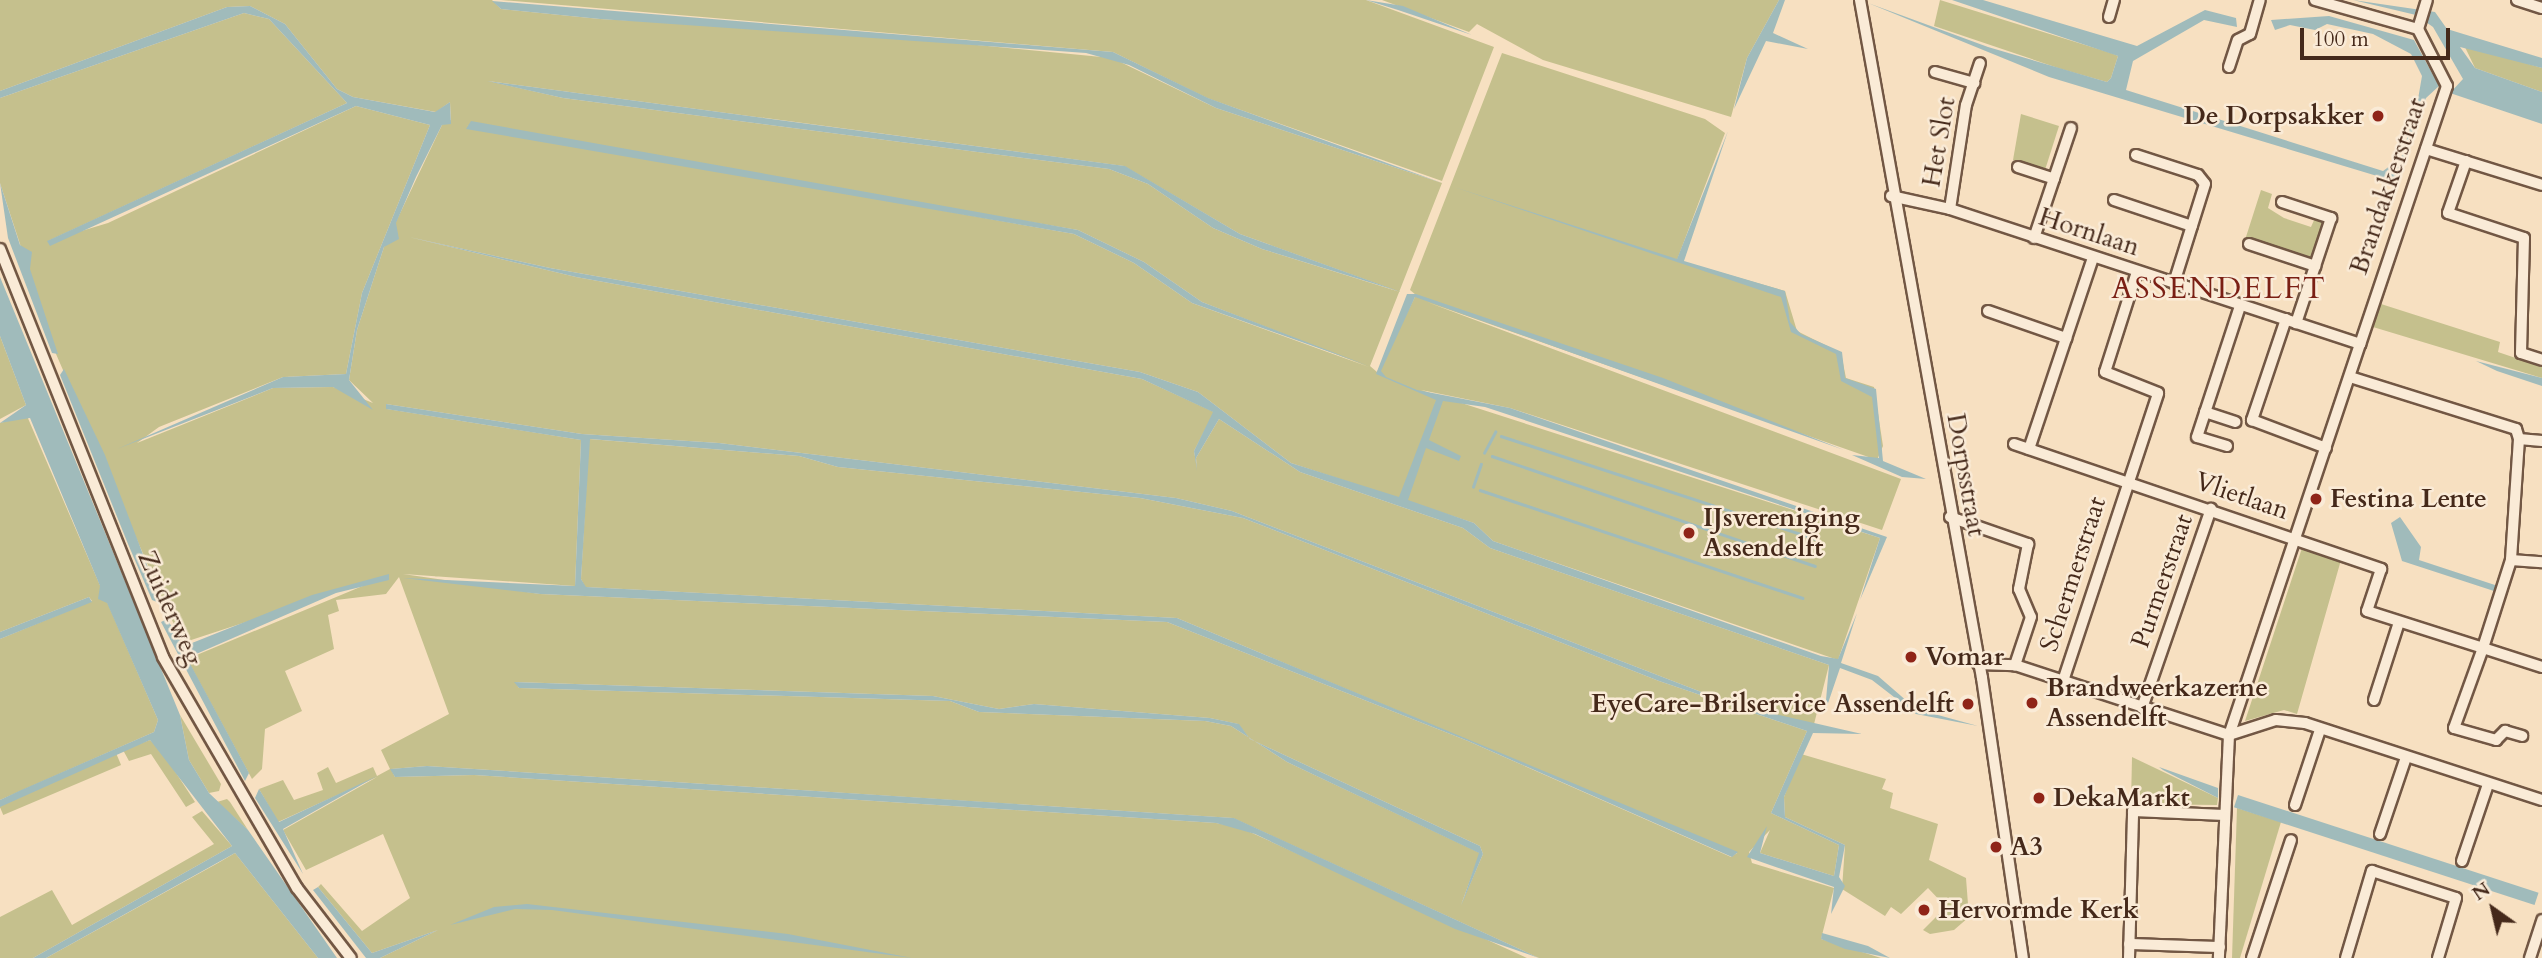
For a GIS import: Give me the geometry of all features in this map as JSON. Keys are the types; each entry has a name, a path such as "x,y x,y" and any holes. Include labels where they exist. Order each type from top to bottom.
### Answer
{"street":[{"name":"Dorpsstraat","path":"1860,0 1891,196 1978,664 2023,958"},
{"path":"2109,17 2114,0"},
{"path":"2229,67 2238,40 2250,34 2260,0"},
{"path":"2315,0 2420,26 2426,2"},
{"path":"2517,0 2538,4"},
{"name":"Brandakkerstraat","path":"2360,344 2447,86 2420,26"},
{"name":"Het Slot","path":"1950,209 1980,64"},
{"name":"Het Slot","path":"1935,72 1974,83"},
{"path":"2034,238 2071,128"},
{"path":"2426,149 2542,185"},
{"path":"2136,155 2204,179 2174,283"},
{"path":"2466,161 2448,213 2524,238 2521,353 2542,360"},
{"path":"2018,167 2054,179"},
{"name":"Hornlaan","path":"1891,196 1950,209 2360,344"},
{"path":"2114,200 2192,226"},
{"path":"2282,202 2331,218 2315,266 2252,420 2326,448"},
{"path":"2249,244 2315,266"},
{"name":"Zuiderweg","path":"0,249 163,657 297,888 351,958"},
{"path":"2029,449 2093,258"},
{"name":"Schermerstraat","path":"2063,681 2127,480 2158,393 2105,372 2137,272"},
{"path":"2227,446 2197,437 2240,306"},
{"path":"1988,311 2066,338"},
{"path":"2129,944 2220,952 2229,735 2360,344"},
{"path":"2350,377 2516,429 2519,439 2511,560 2454,727 2496,740 2505,731 2522,736"},
{"path":"2205,412 2235,422"},
{"path":"2519,439 2542,441"},
{"name":"Vlietlaan","path":"2014,444 2127,480 2381,569 2367,611 2542,667"},
{"name":"Purmerstraat","path":"2142,708 2211,509"},
{"path":"1950,517 2028,544 2019,590 2031,617 2015,665"},
{"path":"2511,560 2542,562"},
{"path":"2374,699 2399,622"},
{"path":"1978,664 2015,665 2229,735 2288,719 2542,800"},
{"path":"2295,805 2320,730"},
{"path":"2380,834 2406,757"},
{"path":"2462,861 2488,784"},
{"path":"2129,958 2133,811 2225,815"},
{"path":"2252,958 2291,839"},
{"path":"2346,958 2372,872 2456,898 2438,958"},
{"path":"2530,958 2542,920"}],"shaded area":[{"path":"0,0 492,0 501,9 600,19 844,32 1112,58 1216,108 1442,183 1370,366 1377,372 1416,295 1410,290 1502,53 1705,119 1725,133 1677,260 1785,291 1797,331 1841,353 1846,378 1874,387 1883,446 1877,460 1427,302 1901,479 1882,530 1510,408 1421,390 1880,538 1838,660 1493,541 1474,523 1291,463 1198,392 1140,372 550,268 409,237 576,277 1142,379 1214,412 1194,451 1197,468 1196,458 1219,419 1300,472 1463,528 1490,548 1829,665 1813,728 1735,705 1232,511 1176,498 719,443 582,434 386,404 387,409 581,440 575,586 403,574 540,594 1167,622 1468,741 1731,857 1737,853 1177,618 585,587 581,579 589,439 799,456 838,467 1140,498 1243,518 1659,681 1807,731 1771,813 1839,845 1834,876 1760,853 1770,830 1749,852 1752,863 1834,888 1821,939 1881,958 1539,958 1233,818 427,766 391,769 395,777 474,775 1216,823 1241,828 1527,958 380,958 438,930 372,953 318,887 321,884 362,931 410,898 383,834 306,870 283,830 377,777 278,822 259,789 283,780 294,800 323,790 317,773 328,767 336,783 373,767 377,776 390,769 381,750 449,714 399,577 386,594 336,600 339,611 328,615 334,649 285,671 302,711 265,729 262,769 252,779 187,659 389,575 182,643 56,354 0,183 0,98 244,13 269,19 347,103 48,241 108,223 356,106 430,125 362,293 346,374 283,377 159,427 137,443 273,388 333,387 373,403 349,380 357,330 384,247 442,125 451,120 450,102 436,112 353,97 337,89 285,24 250,6 227,7 0,91","holes":["488,81 1124,166 1240,234 1399,292 1262,249 1213,228 1148,184 1109,169 563,98","464,125 1078,230 1144,262 1202,302 1369,367 1192,303 1134,263 1074,234","515,682 933,696 999,709 1034,704 1210,718 1238,724 1249,737 1231,726 1205,721 979,712 950,701 519,688","1254,741 1480,846 1483,854 1461,905 1480,853 1287,762"]},
{"path":"501,0 1366,0 1494,47 1442,181 1207,98 1113,52"},
{"path":"1382,0 1779,0 1747,58 1731,117 1543,60 1477,24 1469,32"},
{"path":"1940,0 2118,56 2111,78 2107,82 2061,69 1934,26"},
{"path":"2464,45 2542,68 2542,92 2475,68"},
{"path":"2021,114 2059,126 2045,170 2013,160"},
{"path":"2261,190 2272,194 2268,208 2284,218 2311,227 2315,218 2325,221 2312,260 2245,240"},
{"path":"2381,304 2500,342 2498,352 2542,367 2542,378 2373,327"},
{"path":"0,336 26,405 0,419"},
{"path":"27,416 158,720 154,732 0,800 0,639 92,601 89,597 0,632 0,423"},
{"path":"2302,548 2341,560 2297,714 2284,710 2245,721"},
{"path":"180,715 221,784 219,791 209,793 189,760"},
{"path":"150,740 161,750 195,802 186,807 151,754 129,761 123,750"},
{"path":"116,753 121,765 3,815 0,802"},
{"path":"1801,754 1886,779 1882,789 1893,793 1890,808 1938,824 1929,860 1966,878 1969,917 1954,930 1930,934 1923,930 1946,907 1928,888 1901,914 1891,907 1885,916 1842,889 1845,845 1785,817 1784,797"},
{"path":"2132,757 2218,798 2217,805 2131,804"},
{"path":"227,799 230,802 248,830 217,802"},
{"path":"2237,808 2281,822 2240,958 2232,958"},
{"path":"202,811 232,846 33,958 0,958 0,917 52,890 72,925 214,844 192,817"},
{"path":"235,853 318,958 46,958 218,863"}],"water":[{"path":"1366,0 1403,6 1472,35 1398,10"},
{"path":"1779,0 1785,0 1773,33 1808,49 1766,41 1734,109 1747,58"},
{"path":"1952,0 1983,0 2137,46 2205,10 2236,18 2237,27 2204,20 2133,61 2126,90 2383,171 2401,158 2417,105 2422,76 2411,54 2373,34 2327,24 2315,30 2290,25 2275,30 2271,20 2329,16 2414,40 2439,86 2426,98 2397,182 2049,77 1868,3 1988,47 2107,82 2111,78 2118,56"},
{"path":"2353,0 2435,12 2447,29 2542,58 2542,68 2460,47 2475,68 2542,92 2542,124 2450,93 2463,79 2433,27 2416,15"},
{"path":"492,1 1113,52 1208,98 1442,183 1216,108 1129,65 1086,53 600,19 501,9"},
{"path":"250,6 285,24 337,89 353,97 435,112 450,102 451,124 442,125 416,177 396,223 399,239 384,247 357,330 349,380 373,410 333,387 273,388 117,449 283,377 346,374 362,293 430,125 356,106 50,246 47,241 347,103 269,19 244,13 0,98 0,91 227,7"},
{"path":"487,81 1125,166 1240,234 1401,292 1262,249 1213,228 1148,184 1109,169 563,98"},
{"path":"471,121 1078,230 1144,262 1202,302 1369,366 1192,303 1134,263 1074,234 466,129"},
{"path":"1728,131 1684,261 1785,291 1790,322 1801,334 1842,352 1845,378 1876,389 1883,461 1926,479 1902,477 1852,455 1879,458 1872,397 1841,381 1836,354 1791,332 1781,297 1454,187 1677,259"},
{"path":"0,183 20,245 32,252 30,269 58,354 52,353 8,238"},
{"path":"409,237 550,268 1140,372 1198,392 1291,463 1399,497 1436,400 1376,374 1407,294 1416,294 1663,378 1844,450 1415,297 1381,371 1386,377 1417,390 1510,408 1887,537 1860,600 1880,538 1485,407 1443,401 1429,440 1461,456 1459,461 1426,448 1408,500 1474,523 1493,541 1821,656 1838,659 1857,613 1841,663 1878,676 1916,709 1978,726 1916,714 1872,680 1840,668 1825,712 1829,665 1490,548 1463,528 1300,472 1219,419 1196,458 1197,471 1194,451 1213,412 1142,379 576,277"},
{"path":"0,277 180,715 189,760 209,793 248,830 337,958 318,958 235,853 46,958 33,958 232,846 150,740 0,807 0,800 154,732 158,720 107,603 98,599 100,586 30,418 0,423 26,405 0,336"},
{"path":"2476,361 2542,378 2542,386 2497,371"},
{"path":"64,369 105,455 162,604 152,600 128,544 60,375"},
{"path":"386,404 582,434 719,443 1176,498 1232,511 1735,705 1862,734 1813,733 1784,797 1785,817 1845,845 1839,877 1845,886 1831,914 1834,887 1747,857 1767,826 1760,853 1834,876 1839,845 1771,813 1807,731 1659,681 1243,518 1140,498 838,467 799,456 590,439 581,579 586,587 1177,618 1738,852 1732,857 1468,741 1167,622 540,594 403,578 575,586 581,440 386,409"},
{"path":"2400,517 2421,547 2419,560 2498,586 2497,592 2402,561 2391,523"},
{"path":"389,574 389,580 336,593 187,658 249,773 245,781 161,622 167,619 182,643 192,643 312,595"},
{"path":"89,597 92,602 0,639 0,632"},
{"path":"514,682 933,696 999,709 1034,704 1210,718 1239,724 1249,738 1231,726 1205,721 979,712 950,701 519,688"},
{"path":"1254,741 1480,846 1483,854 1461,906 1479,853 1287,762"},
{"path":"427,766 1234,818 1539,958 1455,929 1255,834 1216,823 474,775 395,777 390,769"},
{"path":"2159,767 2218,788 2218,798 2163,770"},
{"path":"377,776 283,829 303,874 255,798 259,789 279,822"},
{"path":"2238,795 2539,893 2535,905 2234,807"},
{"path":"318,887 372,953 438,930 380,958 366,958 313,890"},
{"path":"527,904 788,934 912,958 552,910 515,909 450,925 494,907"},
{"path":"1822,933 1868,946 1890,958 1845,949 1821,939"}],"waterway":[{"path":"1484,453 1495,432"},
{"path":"1501,436 1816,539"},
{"path":"1492,456 1815,566"},
{"path":"1473,487 1481,464"},
{"path":"1480,490 1802,598"}],"place":[{"name":"De Dorpsakker","path":"2378,116"},
{"name":"Festina Lente","path":"2316,499"},
{"name":"IJsvereniging Assendelft","path":"1689,533"},
{"name":"Vomar","path":"1911,657"},
{"name":"Brandweerkazerne Assendelft","path":"2032,703"},
{"name":"EyeCare-Brilservice Assendelft","path":"1968,704"},
{"name":"DekaMarkt","path":"2039,798"},
{"name":"A3","path":"1996,847"},
{"name":"Hervormde Kerk","path":"1924,910"}],"district":[{"name":"ASSENDELFT","path":"2219,289"}]}
